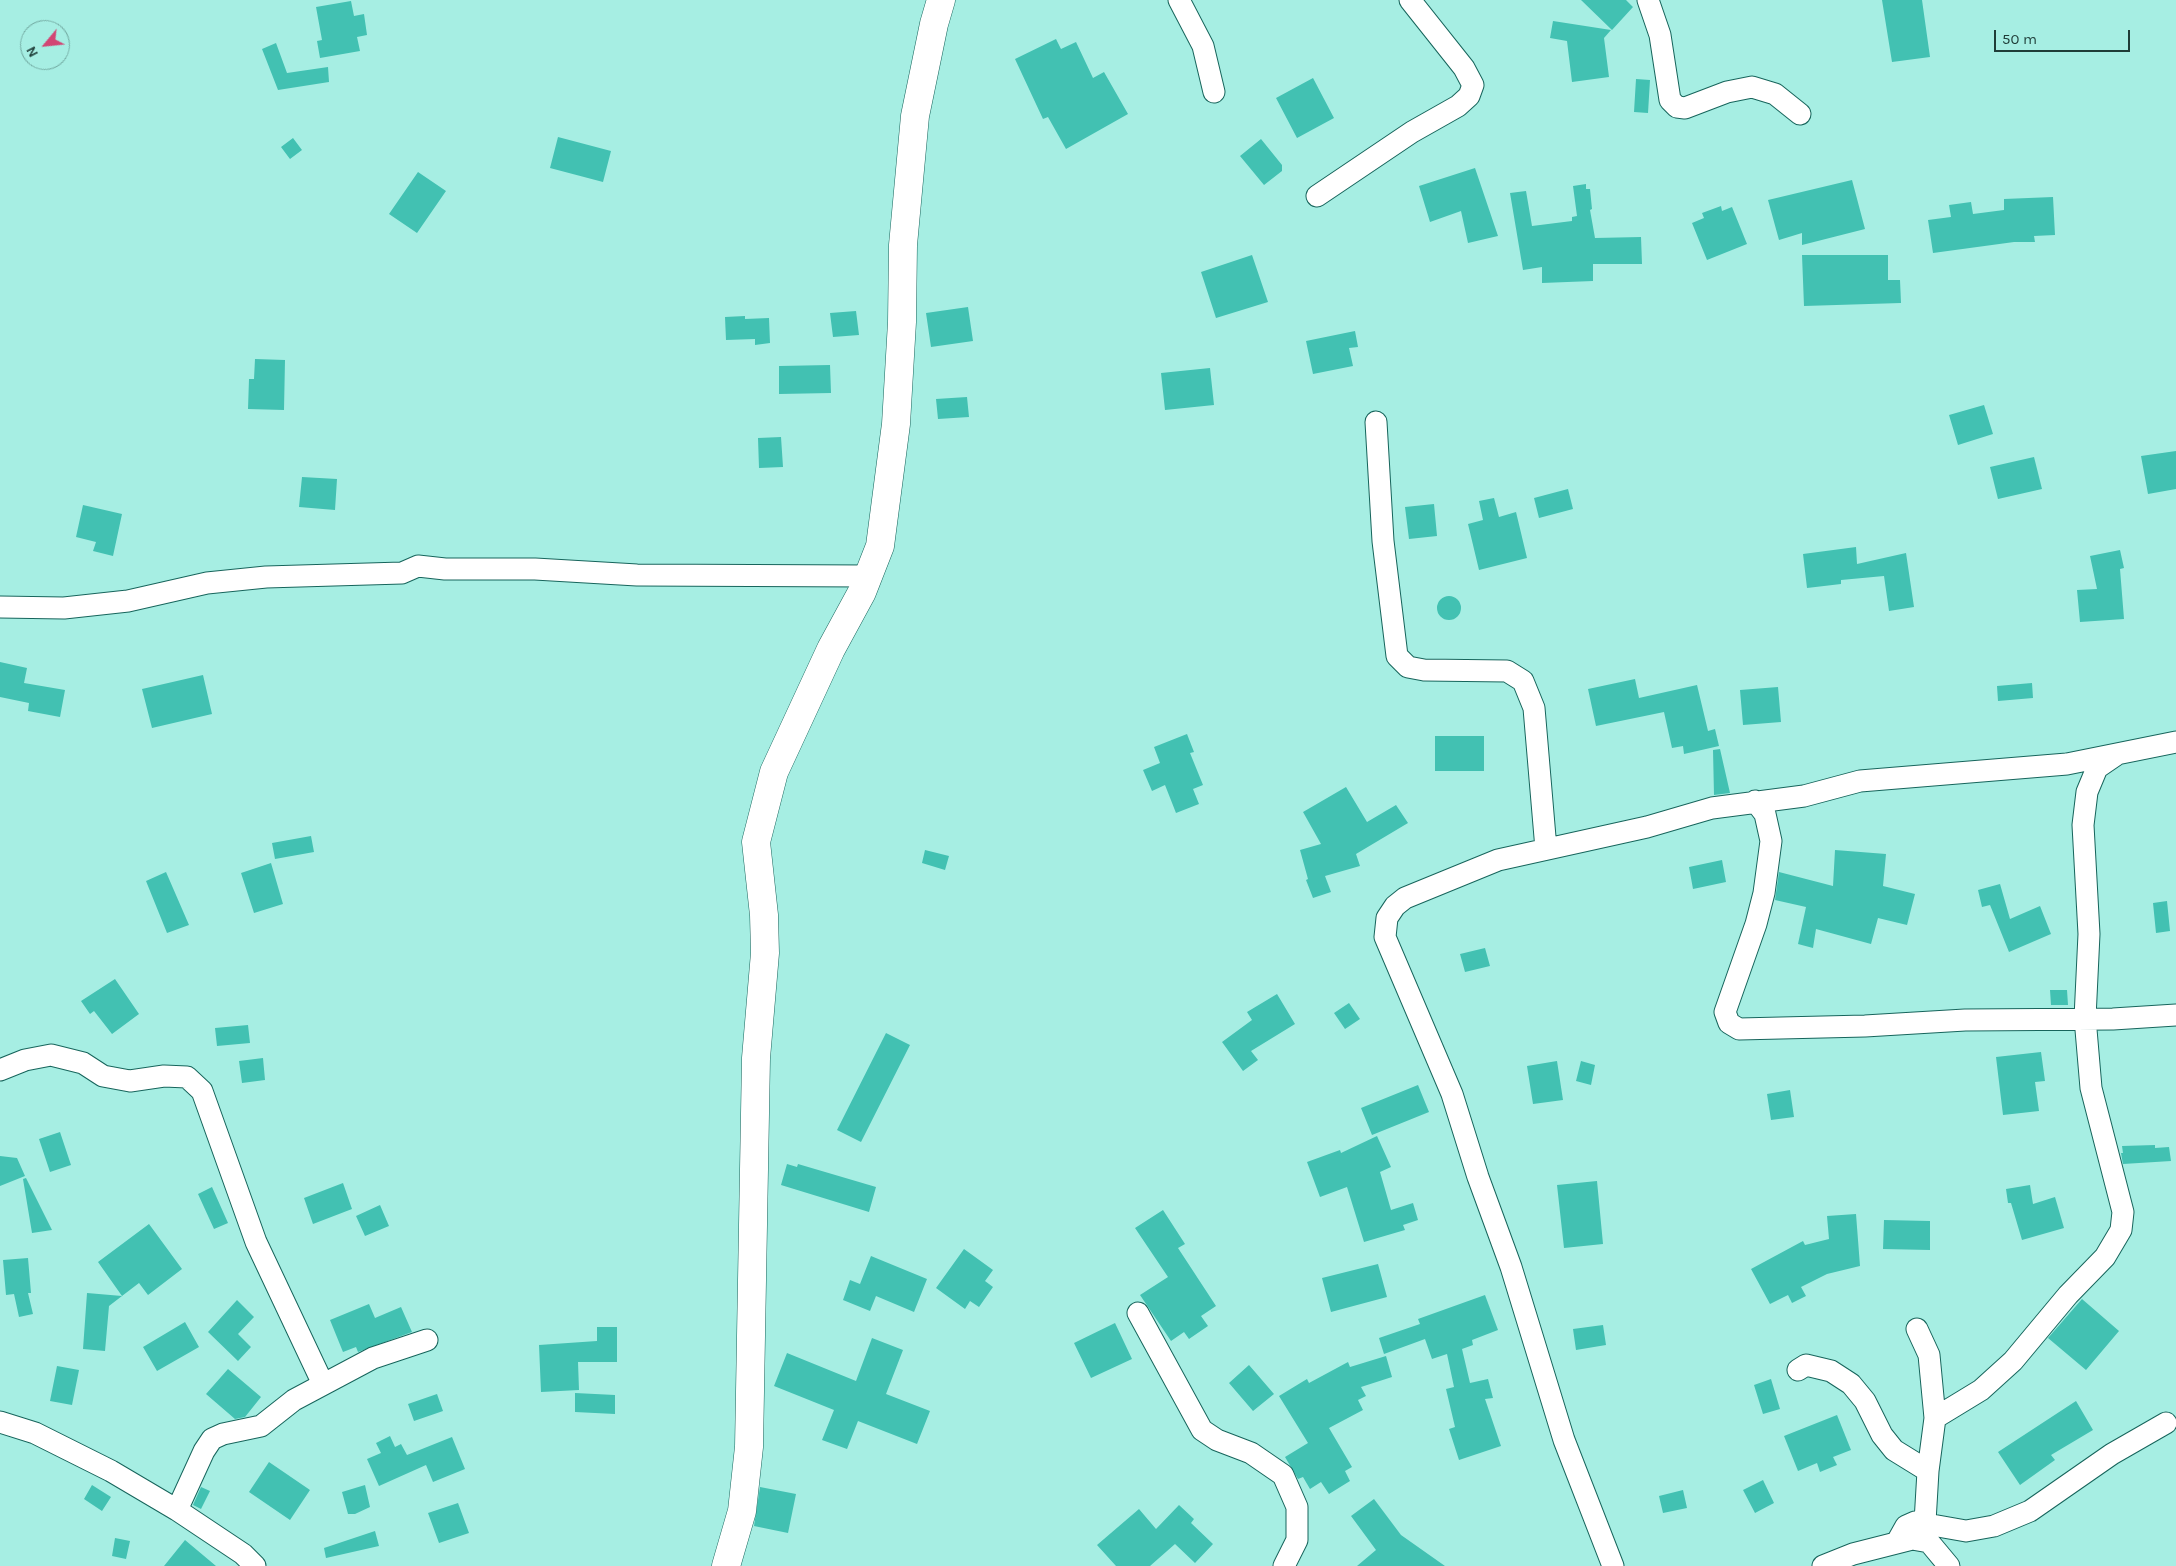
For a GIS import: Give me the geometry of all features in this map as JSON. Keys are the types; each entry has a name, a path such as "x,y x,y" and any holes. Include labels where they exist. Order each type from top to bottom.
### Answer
{"street":[{"path":"726,1566 742,1510 749,1447 756,1058 765,953 764,915 756,842 774,772 797,719 862,592 880,546 896,424 902,322 903,245 915,116 934,24 941,0"},
{"path":"1179,0 1203,46 1214,92"},
{"path":"1317,196 1412,132 1458,106 1469,96 1473,85 1464,68 1410,0"},
{"path":"1648,0 1660,35 1670,100 1677,107 1685,108 1727,92 1752,87 1775,94 1800,114"},
{"path":"1376,422 1383,541 1397,656 1408,667 1424,670 1507,671 1523,681 1534,708 1546,849"},
{"path":"0,607 64,608 128,601 207,583 266,576 402,573 418,566 445,569 535,569 637,575 868,576"},
{"path":"1613,1566 1564,1440 1511,1267 1478,1177 1452,1094 1385,937 1387,918 1395,906 1405,898 1498,860 1648,827 1712,808 1804,796 1860,781 2066,764 2176,742"},
{"path":"1935,1418 1981,1390 2013,1361 2068,1295 2105,1257 2122,1230 2123,1212 2092,1088 2085,1018 2089,934 2083,825 2087,792 2097,768 2120,752"},
{"path":"1756,801 1765,814 1771,841 1768,868 1756,924 1725,1012 1729,1023 1739,1029 2085,1018 2113,1019 2176,1015"},
{"path":"0,1070 26,1060 51,1055 83,1063 103,1076 130,1081 164,1076 187,1077 202,1091 256,1242 323,1384"},
{"path":"1138,1313 1202,1430 1217,1440 1251,1453 1283,1475 1297,1507 1297,1540 1284,1566"},
{"path":"1917,1328 1929,1355 1935,1418 1928,1471 1926,1522"},
{"path":"177,1510 212,1439 223,1434 261,1426 294,1400 373,1358 427,1340"},
{"path":"1798,1370 1806,1365 1831,1371 1851,1384 1865,1401 1882,1436 1894,1450 1928,1471"},
{"path":"0,1422 35,1433 103,1467 177,1510 243,1554 255,1566"},
{"path":"1897,1542 1906,1526 1915,1522 1926,1522 1940,1527 1966,1531 2003,1522 2030,1511 2112,1454 2166,1423"},
{"path":"1823,1566 1852,1554 1912,1539 1930,1542 1949,1566"}],"building":[{"path":"1581,0 1626,0 1633,7 1612,30"},
{"path":"1882,0 1922,0 1930,57 1892,62"},
{"path":"351,1 354,16 364,14 367,35 357,37 360,51 320,58 317,41 322,40 316,7"},
{"path":"1553,21 1611,30 1604,38 1609,77 1572,82 1567,41 1550,38"},
{"path":"1056,39 1061,49 1076,42 1093,78 1104,72 1128,114 1066,149 1048,117 1043,119 1015,59"},
{"path":"276,43 287,73 328,67 329,82 278,90 262,49"},
{"path":"1313,78 1334,118 1297,138 1276,98"},
{"path":"1636,79 1650,80 1648,113 1634,112"},
{"path":"558,137 611,151 603,182 550,168"},
{"path":"293,138 302,150 290,159 281,147"},
{"path":"1261,139 1282,165 1282,171 1264,185 1240,156"},
{"path":"1475,168 1498,236 1468,243 1461,211 1430,222 1419,186"},
{"path":"418,172 446,191 417,233 389,214"},
{"path":"1852,180 1865,229 1802,245 1802,233 1779,240 1768,200"},
{"path":"1586,184 1586,189 1590,189 1592,209 1590,210 1595,238 1641,237 1642,264 1593,264 1593,281 1542,283 1542,267 1523,270 1510,193 1526,191 1532,226 1572,221 1572,217 1577,216 1573,186"},
{"path":"2053,197 2055,235 2034,236 2035,242 2014,242 1933,253 1928,220 1951,217 1949,205 1971,202 1973,214 2004,210 2004,199"},
{"path":"1721,206 1722,211 1732,207 1747,244 1707,260 1692,223 1704,218 1702,213"},
{"path":"1252,255 1268,302 1216,318 1201,272"},
{"path":"1802,255 1888,255 1888,280 1900,280 1901,303 1804,306"},
{"path":"968,307 973,341 931,347 926,313"},
{"path":"856,311 859,335 833,337 830,313"},
{"path":"745,316 745,319 769,318 770,343 755,345 755,339 726,340 725,317"},
{"path":"1355,331 1358,347 1349,348 1353,366 1313,374 1306,341"},
{"path":"255,359 285,360 284,410 248,409 249,379 254,379"},
{"path":"830,365 831,393 779,394 779,366"},
{"path":"1210,368 1214,405 1165,410 1161,373"},
{"path":"967,397 969,417 938,419 936,399"},
{"path":"1984,405 1993,434 1958,445 1949,415"},
{"path":"781,437 783,467 759,468 758,438"},
{"path":"2176,451 2176,489 2148,494 2141,456"},
{"path":"2034,457 2042,489 1998,499 1990,467"},
{"path":"302,477 337,479 335,510 299,507"},
{"path":"1568,489 1573,509 1539,518 1534,498"},
{"path":"1494,498 1499,517 1516,512 1527,558 1479,570 1468,524 1483,520 1479,501"},
{"path":"1434,504 1437,536 1409,539 1405,507"},
{"path":"83,505 122,514 113,556 93,551 96,542 76,537"},
{"path":"1856,547 1857,564 1906,553 1914,607 1889,611 1884,576 1841,580 1841,584 1807,588 1803,554"},
{"path":"2120,550 2124,568 2120,569 2124,619 2080,622 2077,590 2097,589 2090,556"},
{"path":"1449,596 1454,597 1460,603 1460,613 1454,619 1449,620 1444,619 1438,613 1437,608 1438,603 1444,597"},
{"path":"0,662 27,668 24,683 65,690 60,717 28,711 29,703 0,697"},
{"path":"203,675 212,714 152,728 142,689"},
{"path":"1635,679 1639,698 1697,685 1708,731 1715,729 1719,746 1684,754 1683,746 1672,748 1664,712 1596,726 1588,689"},
{"path":"2032,683 2033,698 1998,701 1997,686"},
{"path":"1778,687 1781,722 1743,725 1740,690"},
{"path":"1187,734 1194,752 1190,753 1203,785 1193,789 1199,804 1176,813 1165,785 1152,791 1143,770 1160,763 1154,747"},
{"path":"1435,736 1484,736 1484,771 1435,771"},
{"path":"1720,749 1730,793 1714,795 1713,750"},
{"path":"1346,787 1367,822 1396,805 1408,823 1356,854 1360,866 1325,876 1331,892 1313,898 1306,880 1308,879 1300,850 1321,844 1303,812"},
{"path":"311,836 314,852 275,859 272,843"},
{"path":"925,850 949,856 945,870 922,863"},
{"path":"1835,850 1886,854 1883,886 1915,894 1907,925 1878,918 1871,944 1816,929 1813,948 1798,944 1806,907 1775,900 1779,872 1833,886"},
{"path":"1722,860 1726,882 1693,889 1689,867"},
{"path":"271,863 283,904 254,913 241,873"},
{"path":"166,872 189,925 167,933 146,881"},
{"path":"2000,884 2010,919 2040,906 2051,934 2009,952 1990,905 1982,907 1978,890"},
{"path":"2167,901 2170,931 2156,933 2153,903"},
{"path":"1485,948 1490,966 1465,972 1460,954"},
{"path":"115,979 139,1014 112,1034 94,1011 90,1014 81,1001"},
{"path":"2050,990 2067,990 2068,1005 2051,1005"},
{"path":"1277,994 1295,1024 1251,1051 1258,1060 1243,1071 1222,1042 1252,1020 1247,1012"},
{"path":"1349,1003 1360,1019 1345,1029 1334,1013"},
{"path":"248,1025 250,1043 217,1046 215,1028"},
{"path":"886,1033 910,1045 861,1142 837,1130"},
{"path":"2041,1052 2045,1081 2035,1082 2039,1111 2003,1115 1996,1057"},
{"path":"263,1058 265,1080 242,1083 239,1061"},
{"path":"1557,1061 1563,1100 1533,1104 1527,1066"},
{"path":"1581,1061 1595,1065 1591,1085 1576,1081"},
{"path":"1418,1085 1429,1112 1372,1135 1361,1108"},
{"path":"1790,1090 1794,1117 1771,1120 1767,1094"},
{"path":"60,1132 71,1165 50,1172 39,1139"},
{"path":"1377,1136 1391,1167 1380,1172 1391,1210 1413,1203 1418,1220 1403,1225 1405,1230 1364,1242 1347,1187 1320,1197 1307,1162 1340,1150 1341,1153"},
{"path":"2155,1145 2155,1148 2169,1147 2171,1161 2123,1164 2122,1146"},
{"path":"0,1156 17,1158 25,1176 0,1186"},
{"path":"787,1164 797,1167 798,1164 876,1187 869,1212 781,1185"},
{"path":"26,1178 52,1230 32,1233 23,1179"},
{"path":"1597,1181 1603,1244 1564,1248 1557,1185"},
{"path":"343,1183 352,1209 313,1224 304,1198"},
{"path":"2030,1185 2033,1204 2055,1197 2064,1228 2022,1240 2011,1203 2008,1203 2006,1189"},
{"path":"212,1187 228,1223 214,1229 198,1194"},
{"path":"380,1205 389,1226 365,1236 356,1216"},
{"path":"1163,1210 1185,1244 1178,1248 1216,1306 1201,1316 1208,1326 1189,1339 1184,1332 1171,1341 1140,1295 1168,1277 1135,1228"},
{"path":"1856,1214 1860,1266 1827,1274 1801,1287 1806,1296 1792,1303 1788,1295 1770,1304 1751,1269 1803,1241 1805,1245 1829,1239 1827,1216"},
{"path":"1884,1220 1930,1221 1930,1250 1883,1249"},
{"path":"149,1224 182,1269 148,1295 139,1283 122,1296 98,1262"},
{"path":"964,1249 993,1270 985,1281 993,1287 979,1307 970,1301 965,1309 936,1288"},
{"path":"871,1256 927,1279 914,1312 876,1296 870,1311 843,1300 850,1280 860,1284"},
{"path":"28,1258 31,1293 28,1293 33,1314 19,1317 14,1294 6,1295 3,1260"},
{"path":"1378,1264 1387,1297 1331,1312 1322,1278"},
{"path":"87,1293 122,1296 109,1306 105,1351 83,1349"},
{"path":"1485,1295 1498,1330 1472,1340 1473,1345 1462,1349 1470,1383 1488,1379 1493,1398 1485,1399 1501,1446 1459,1460 1449,1429 1455,1427 1446,1389 1454,1387 1447,1354 1432,1359 1425,1339 1384,1354 1379,1338 1420,1324 1418,1319"},
{"path":"2082,1299 2119,1331 2086,1370 2048,1338"},
{"path":"237,1300 254,1317 238,1334 251,1347 238,1361 208,1332"},
{"path":"369,1304 375,1318 401,1307 412,1332 358,1352 356,1347 343,1352 330,1320"},
{"path":"185,1322 199,1347 157,1371 143,1347"},
{"path":"1115,1323 1132,1359 1091,1378 1074,1343"},
{"path":"1603,1325 1606,1345 1576,1350 1573,1329"},
{"path":"597,1327 617,1327 617,1362 578,1362 579,1390 541,1392 539,1345 597,1341"},
{"path":"872,1338 903,1350 886,1394 930,1411 917,1444 858,1421 847,1449 822,1440 834,1410 774,1386 787,1353 856,1381"},
{"path":"1386,1356 1392,1377 1361,1387 1366,1396 1358,1400 1363,1410 1329,1428 1352,1467 1345,1471 1350,1481 1329,1494 1321,1482 1310,1489 1303,1477 1298,1479 1285,1457 1308,1443 1279,1396 1307,1379 1309,1383 1348,1362 1350,1367"},
{"path":"1249,1365 1274,1394 1253,1411 1229,1383"},
{"path":"57,1366 79,1370 72,1405 50,1401"},
{"path":"228,1369 261,1397 245,1417 235,1419 206,1394"},
{"path":"1771,1379 1780,1409 1763,1414 1754,1385"},
{"path":"575,1393 615,1395 615,1414 575,1412"},
{"path":"437,1394 443,1411 414,1421 408,1404"},
{"path":"2076,1401 2093,1430 2051,1455 2055,1460 2020,1485 1998,1452"},
{"path":"1837,1415 1851,1450 1833,1457 1837,1465 1820,1472 1817,1463 1798,1471 1784,1436"},
{"path":"390,1436 395,1447 401,1444 407,1455 452,1437 465,1469 433,1482 426,1465 379,1486 367,1459 381,1453 376,1443"},
{"path":"269,1462 310,1490 290,1520 249,1492"},
{"path":"1763,1480 1774,1503 1755,1513 1743,1490"},
{"path":"92,1485 111,1497 102,1511 84,1499"},
{"path":"365,1485 370,1507 355,1514 348,1514 342,1492"},
{"path":"201,1487 210,1491 201,1509 193,1505"},
{"path":"760,1487 796,1494 788,1533 754,1526"},
{"path":"1683,1490 1687,1508 1663,1513 1659,1496"},
{"path":"1374,1499 1401,1535 1445,1566 1357,1566 1376,1550 1351,1516"},
{"path":"458,1503 469,1533 439,1543 428,1513"},
{"path":"1179,1505 1194,1519 1191,1523 1213,1544 1195,1563 1175,1544 1150,1566 1116,1566 1097,1545 1139,1509 1156,1529"},
{"path":"375,1531 379,1546 326,1558 324,1548"},
{"path":"115,1538 130,1541 126,1559 112,1556"},
{"path":"185,1540 216,1566 164,1566"}]}
